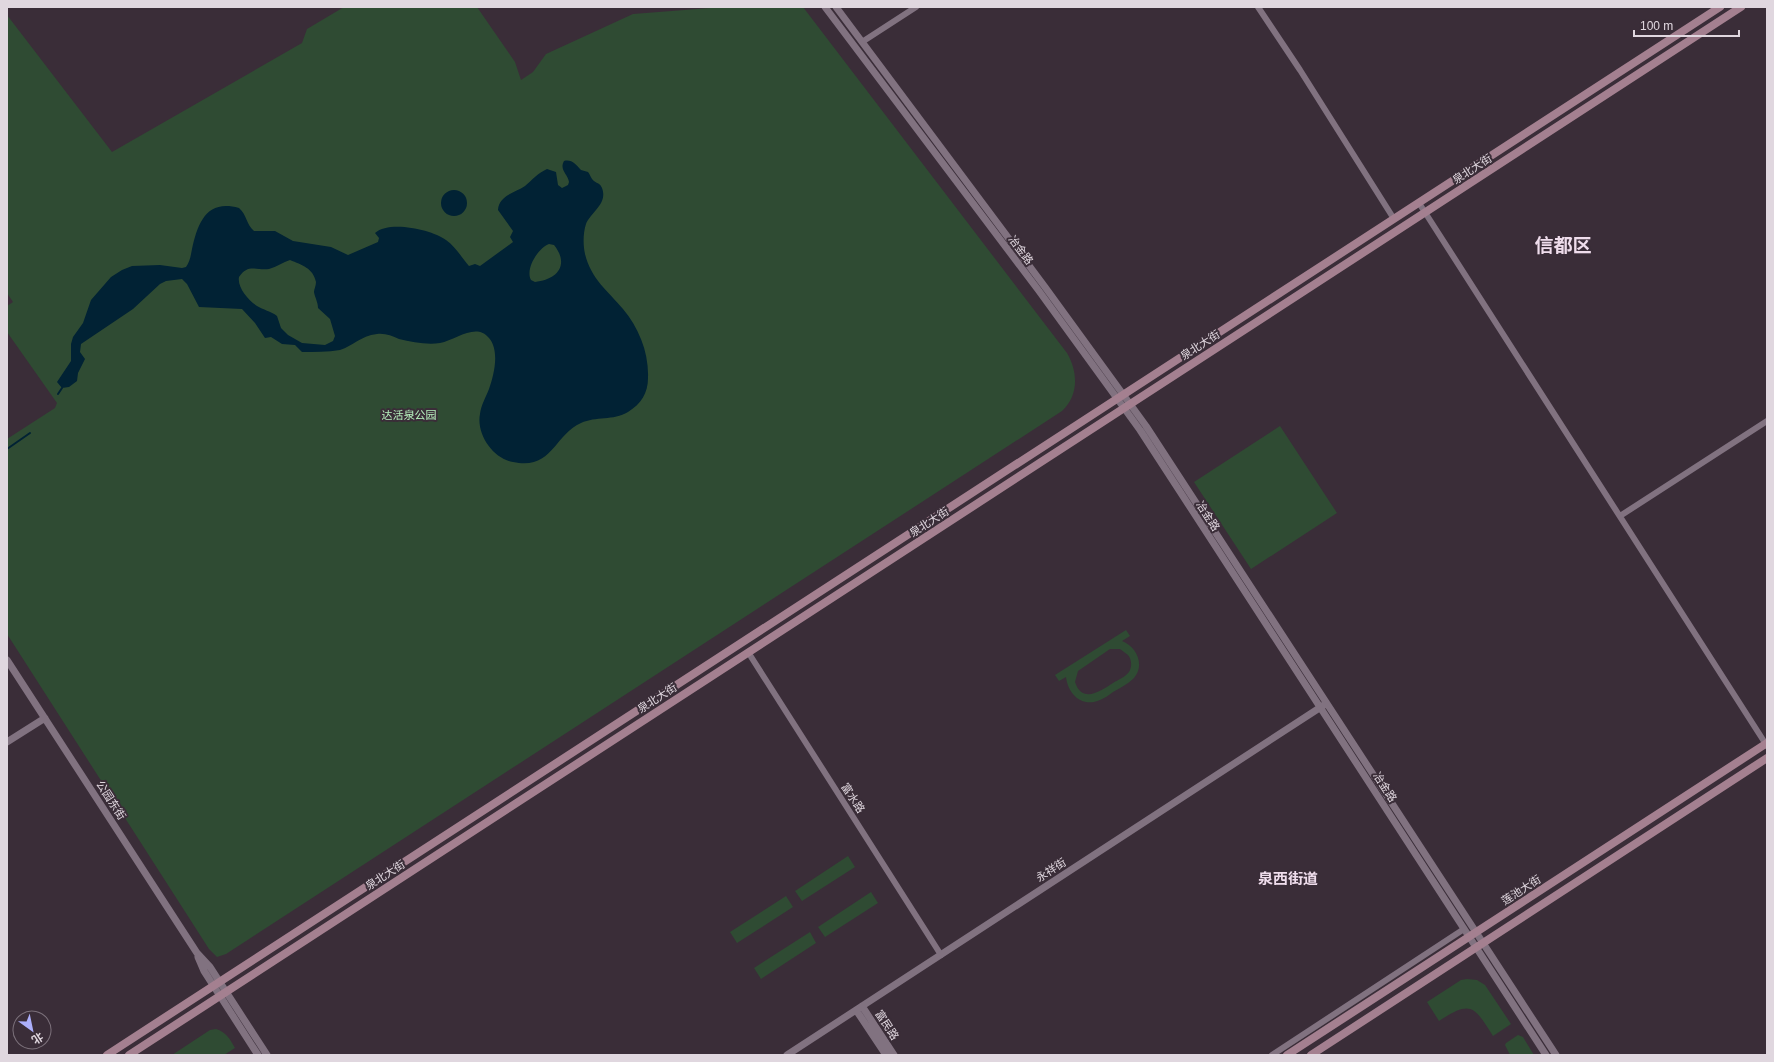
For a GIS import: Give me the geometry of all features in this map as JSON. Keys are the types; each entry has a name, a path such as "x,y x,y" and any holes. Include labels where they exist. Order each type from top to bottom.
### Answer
{"main road":[{"name":"泉北大街","path":"108,1055 1720,7"},
{"name":"泉北大街","path":"129,1055 1741,7"},
{"name":"莲池大街","path":"1287,1055 1767,745"},
{"path":"1311,1055 1767,758"}],"street":[{"name":"冶金路","path":"825,7 1120,396"},
{"name":"冶金路","path":"836,7 1045,286 1127,406 1140,430 1464,929 1473,934"},
{"path":"862,42 916,7"},
{"path":"1258,7 1394,219"},
{"path":"1419,202 1767,745"},
{"name":"冶金路","path":"1127,406 1146,426 1327,703 1480,945 1546,1055"},
{"path":"1620,516 1767,421"},
{"name":"富水路","path":"748,652 942,954"},
{"name":"公园东街","path":"7,660 197,953 210,967 217,984 258,1055"},
{"name":"永祥街","path":"788,1055 1327,703"},
{"path":"7,742 45,718"},
{"path":"1272,1055 1464,929"},
{"name":"冶金路","path":"1480,945 1556,1055"},
{"name":"公园东街","path":"223,994 267,1055"},
{"name":"富民路","path":"859,1008 886,1055"},
{"name":"富民路","path":"859,1008 894,1055"}],"green space":[{"name":"达活泉公园","path":"344,7 477,7 515,62 521,80 533,72 546,54 633,14 723,7 803,7 1067,353 1071,360 1075,375 1074,391 1068,405 1062,411 226,954 217,957 209,949 7,634 7,439 55,408 57,403 7,332 7,306 13,302 7,293 7,15 112,152 302,43 307,29"},
{"path":"1280,426 1337,513 1251,569 1194,482"},
{"path":"1126,630 1130,636 1122,641 1132,647 1138,657 1139,662 1139,668 1132,680 1100,700 1093,702 1082,701 1077,698 1070,689 1066,677 1059,681 1055,675","holes":["1110,649 1120,649 1128,655 1130,659 1131,668 1129,672 1098,692 1092,694 1082,693 1078,689 1075,682 1078,671"]},
{"path":"848,856 855,867 802,901 795,891"},
{"path":"871,892 878,903 825,937 818,927"},
{"path":"786,896 793,907 737,943 730,932"},
{"path":"810,932 816,943 761,979 754,968"},
{"path":"1461,980 1477,980 1485,985 1511,1024 1493,1036 1481,1018 1471,1009 1458,1010 1439,1021 1427,1002"},
{"path":"216,1029 225,1034 235,1048 224,1055 172,1055 210,1030"},
{"path":"1518,1035 1523,1037 1534,1055 1510,1055 1505,1045"}],"water":[{"path":"564,161 574,163 581,170 588,172 593,180 600,184 602,188 603,199 586,224 584,239 585,254 591,271 634,324 645,350 648,369 648,383 643,398 633,409 616,417 581,423 564,436 545,457 537,461 526,463 506,460 493,451 483,437 479,422 481,407 493,377 495,363 492,343 484,333 466,333 440,343 430,344 399,339 386,334 377,334 361,339 340,350 326,352 302,352 295,345 282,344 271,337 265,338 255,323 242,309 199,307 187,284 182,279 166,281 160,284 133,309 81,344 80,352 85,359 78,373 77,381 69,387 62,388 57,382 71,361 71,344 73,337 83,323 91,300 111,277 132,266 160,265 182,268 186,267 197,230 206,215 212,210 219,207 228,206 239,208 254,231 275,231 293,241 331,247 348,255 378,242 379,238 375,233 382,229 400,227 421,230 440,236 446,240 469,266 475,264 480,266 513,242 510,237 513,231 498,210 501,201 508,195 525,186 547,169 556,172 558,185 562,188 568,185 569,182 563,169","holes":["549,244 554,245 559,252 561,265 555,275 543,281 535,282 531,280 531,265 537,254","290,260 310,270 315,277 316,282 314,292 318,308 330,319 335,336 333,341 325,345 302,343 288,335 281,328 277,316 259,307 247,297 241,289 239,277 246,270 253,268 269,269"]},
{"path":"454,190 463,194 467,203 463,212 454,216 445,212 441,203 445,194"}],"waterway":[{"path":"58,394 62,388"},
{"path":"7,449 30,433"}],"district":[{"name":"信都区","path":"1563,245"},
{"name":"泉西街道","path":"1288,878"}]}
